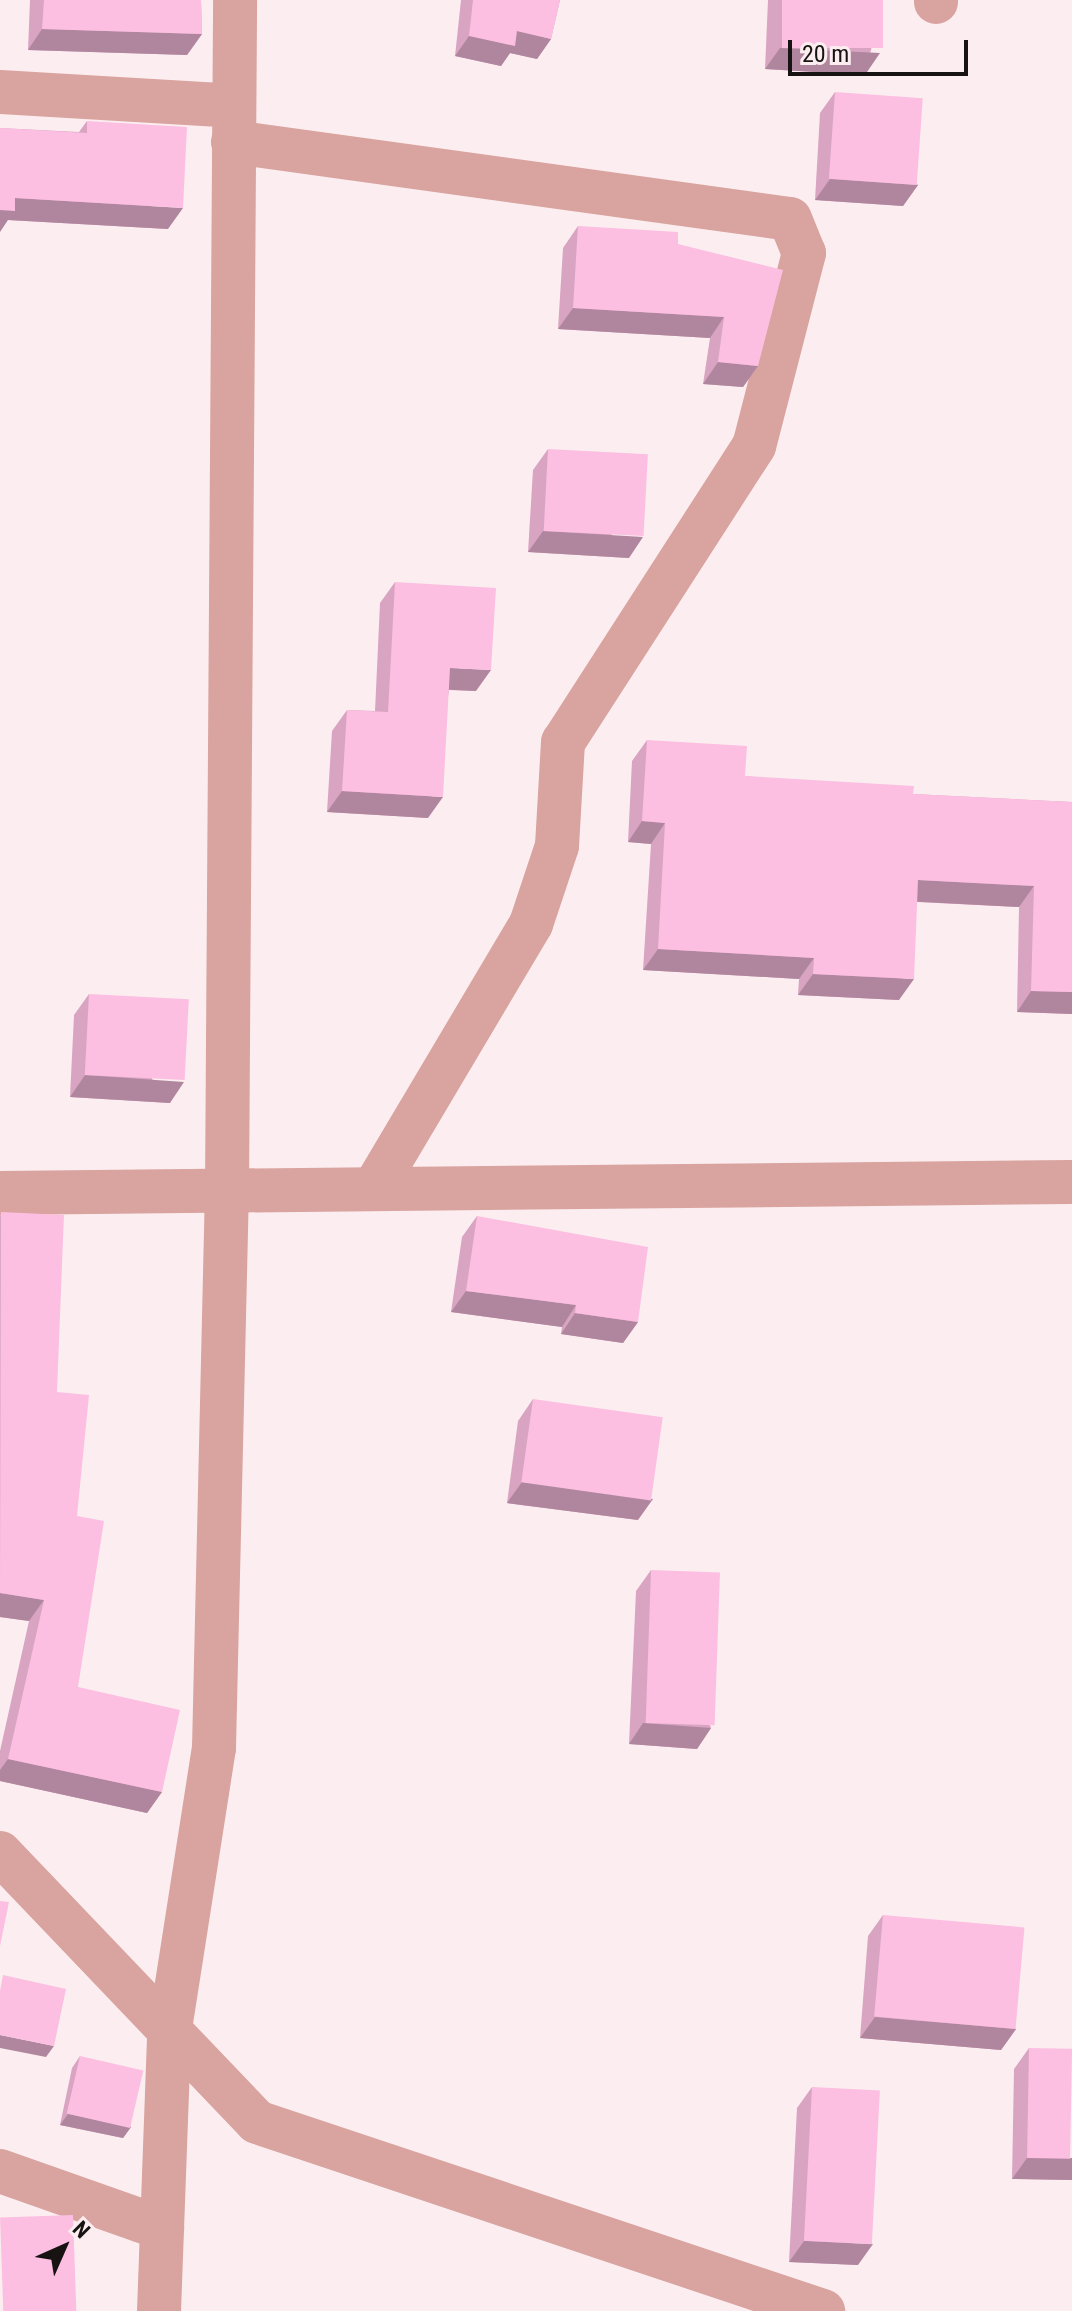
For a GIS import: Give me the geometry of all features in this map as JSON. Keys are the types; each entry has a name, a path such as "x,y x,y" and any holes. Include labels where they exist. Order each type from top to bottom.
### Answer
{"street":[{"path":"159,2311 169,2035 214,1748 227,1190 235,0"},
{"path":"0,92 233,124 790,219 804,253 754,446 563,742 557,846 531,924 374,1188"},
{"path":"0,1193 1072,1182"},
{"path":"0,1853 169,2035 257,2122 823,2311"},
{"path":"0,2171 162,2228"}],"building":[{"path":"44,0 201,0 202,34 42,29"},
{"path":"473,0 560,0 551,39 517,31 515,46 469,36"},
{"path":"782,0 883,0 883,48 782,48"},
{"path":"835,92 923,98 917,185 829,179"},
{"path":"87,121 187,127 183,208 15,198 15,211 0,210 0,128 87,133"},
{"path":"578,226 678,232 678,244 783,270 758,366 718,362 724,317 573,308"},
{"path":"548,449 648,454 644,536 544,531"},
{"path":"395,582 496,588 491,670 450,668 443,797 342,791 347,710 388,712"},
{"path":"647,740 747,746 745,776 914,786 913,794 1072,802 1072,992 1031,991 1034,886 918,880 914,979 813,974 814,958 658,949 665,823 642,821"},
{"path":"89,994 189,999 185,1080 85,1075"},
{"path":"1,1212 64,1215 57,1392 89,1395 77,1516 104,1521 78,1687 180,1710 162,1792 8,1759 44,1600 0,1593"},
{"path":"477,1216 648,1247 638,1322 575,1313 576,1305 466,1291"},
{"path":"533,1399 663,1417 651,1500 521,1482"},
{"path":"651,1570 720,1572 715,1725 646,1723"},
{"path":"0,1901 9,1902 0,1946"},
{"path":"883,1915 1024,1927 1016,2029 874,2017"},
{"path":"3,1975 66,1989 54,2046 0,2035"},
{"path":"1029,2048 1072,2049 1070,2159 1027,2158"},
{"path":"80,2056 143,2071 130,2128 67,2113"},
{"path":"812,2087 880,2091 872,2244 804,2241"},
{"path":"73,2215 76,2311 3,2311 0,2218"}]}
